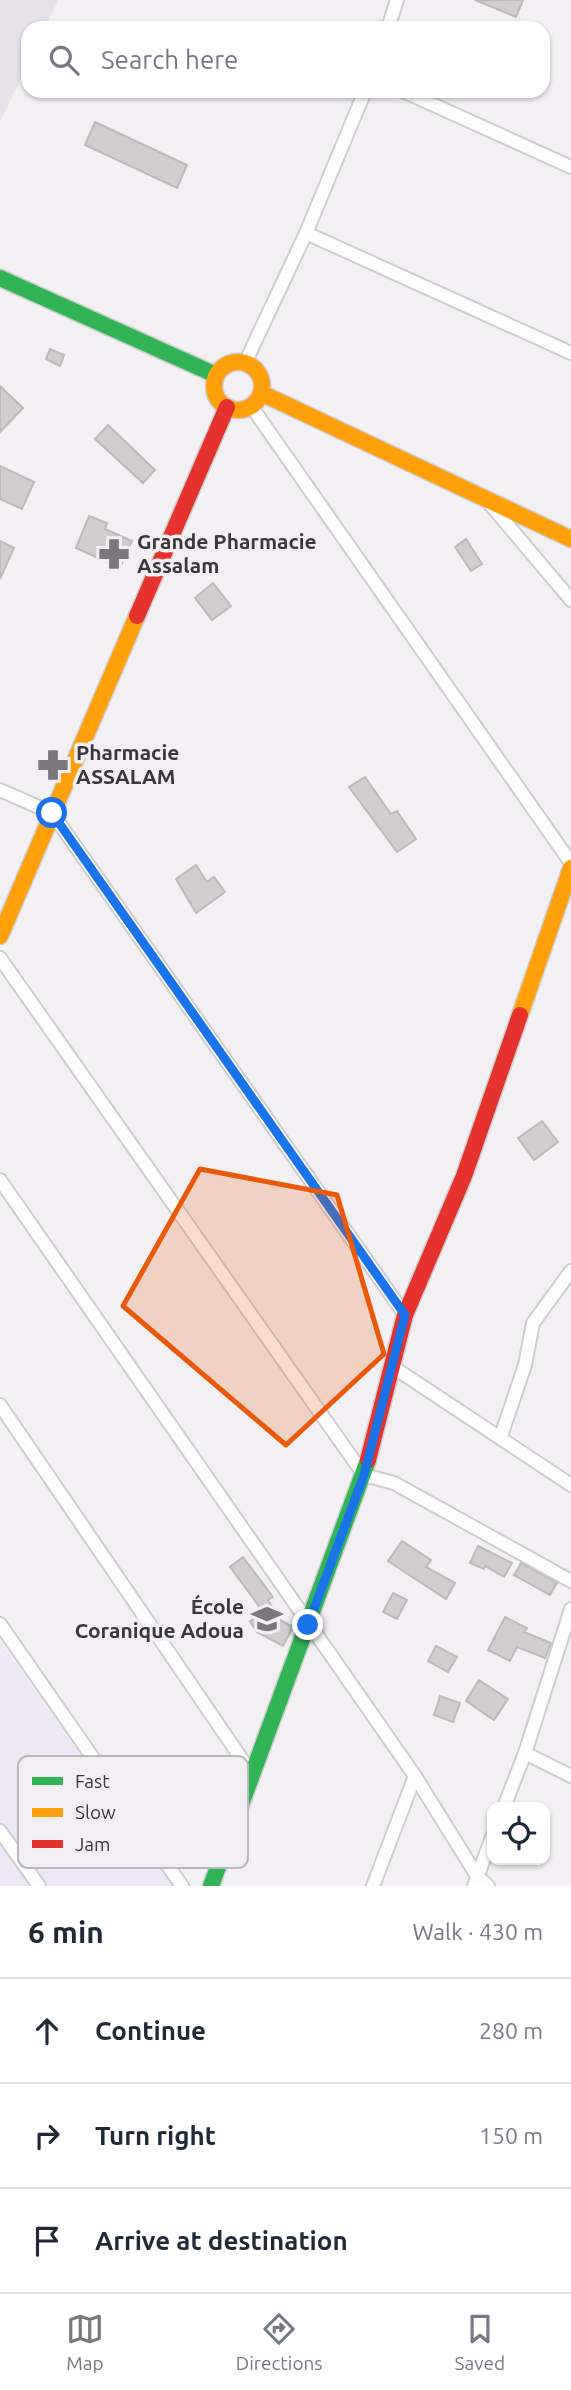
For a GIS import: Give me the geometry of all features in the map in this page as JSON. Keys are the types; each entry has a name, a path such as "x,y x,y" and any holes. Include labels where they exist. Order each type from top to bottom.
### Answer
{"street":[{"path":"390,21 397,0"},
{"path":"245,363 306,233 362,98"},
{"path":"418,98 571,167"},
{"path":"306,233 571,354"},
{"path":"0,278 216,375"},
{"path":"216,375 232,362 245,363 258,372 256,400 571,865 464,1176 405,1315 364,1475 248,1785"},
{"path":"216,375 216,396 227,407 239,410 256,400"},
{"path":"256,400 571,539"},
{"path":"0,936 227,407"},
{"path":"490,503 571,600"},
{"path":"0,790 52,813 405,1315"},
{"path":"0,958 364,1475 394,1483 571,1581"},
{"path":"0,1180 415,1776 476,1881 488,1886"},
{"path":"501,1436 525,1366 530,1331 549,1297 571,1271"},
{"path":"393,1367 501,1436 571,1485"},
{"path":"0,1405 240,1756"},
{"path":"506,1802 525,1753 571,1609"},
{"path":"0,1624 92,1756"},
{"path":"525,1753 571,1776"},
{"path":"248,1768 252,1774"},
{"path":"373,1886 415,1776"},
{"path":"0,1831 18,1856"},
{"path":"476,1881 487,1851"},
{"path":"26,1868 39,1886"},
{"path":"169,1868 182,1886"},
{"path":"211,1886 218,1868"}],"highlighted area":[{"path":"200,1169 337,1195 384,1354 286,1445 123,1306"}],"shaded area":[{"path":"0,0 58,0 48,21 21,21 21,78 0,122"},
{"path":"0,1642 82,1756 18,1756 18,1868 162,1868 175,1886 0,1886"}],"building":[{"path":"475,0 523,0 516,17"},
{"path":"95,122 187,165 177,188 85,145"},
{"path":"50,349 64,355 60,366 46,359"},
{"path":"0,386 23,408 0,432"},
{"path":"108,425 155,470 143,483 95,439"},
{"path":"0,466 34,482 22,509 0,499"},
{"path":"89,516 107,523 105,529 132,541 120,568 76,548"},
{"path":"466,539 482,564 471,571 455,547"},
{"path":"0,541 14,548 0,579"},
{"path":"213,583 231,606 212,620 195,598"},
{"path":"365,777 391,814 397,811 416,839 397,852 349,787"},
{"path":"196,865 207,882 214,877 225,892 196,913 176,879"},
{"path":"542,1121 558,1142 534,1160 518,1138"},
{"path":"402,1541 431,1560 426,1567 455,1583 446,1599 388,1561"},
{"path":"478,1546 512,1563 504,1577 485,1566 484,1569 470,1563"},
{"path":"243,1557 273,1597 268,1600 280,1620 293,1627 283,1646 257,1632 250,1621 264,1613 230,1567"},
{"path":"521,1563 557,1583 550,1595 514,1575"},
{"path":"393,1593 407,1600 397,1619 383,1612"},
{"path":"505,1617 527,1628 524,1632 551,1643 545,1658 517,1647 510,1661 488,1650"},
{"path":"436,1646 457,1657 448,1672 428,1661"},
{"path":"479,1680 508,1699 494,1720 466,1701"},
{"path":"440,1696 460,1703 453,1722 434,1715"}],"traffic: fast":[{"path":"0,278 216,375"},
{"path":"248,1786 368,1460"},
{"path":"211,1886 218,1868"}],"traffic: slow":[{"path":"238,362 255,369 262,386 255,403 238,410 221,403 214,386 221,369 238,362"},
{"path":"261,393 571,539"},
{"path":"0,936 137,616"},
{"path":"520,1015 571,868"}],"traffic: jam":[{"path":"137,616 227,407"},
{"path":"368,1460 405,1315 464,1176 520,1015"}],"place":[{"name":"Grande Pharmacie Assalam","path":"114,554"},
{"name":"Pharmacie ASSALAM","path":"53,765"},
{"name":"École Coranique Adoua","path":"267,1619"}],"route":[{"path":"52,813 405,1315 364,1475 308,1625"}]}
